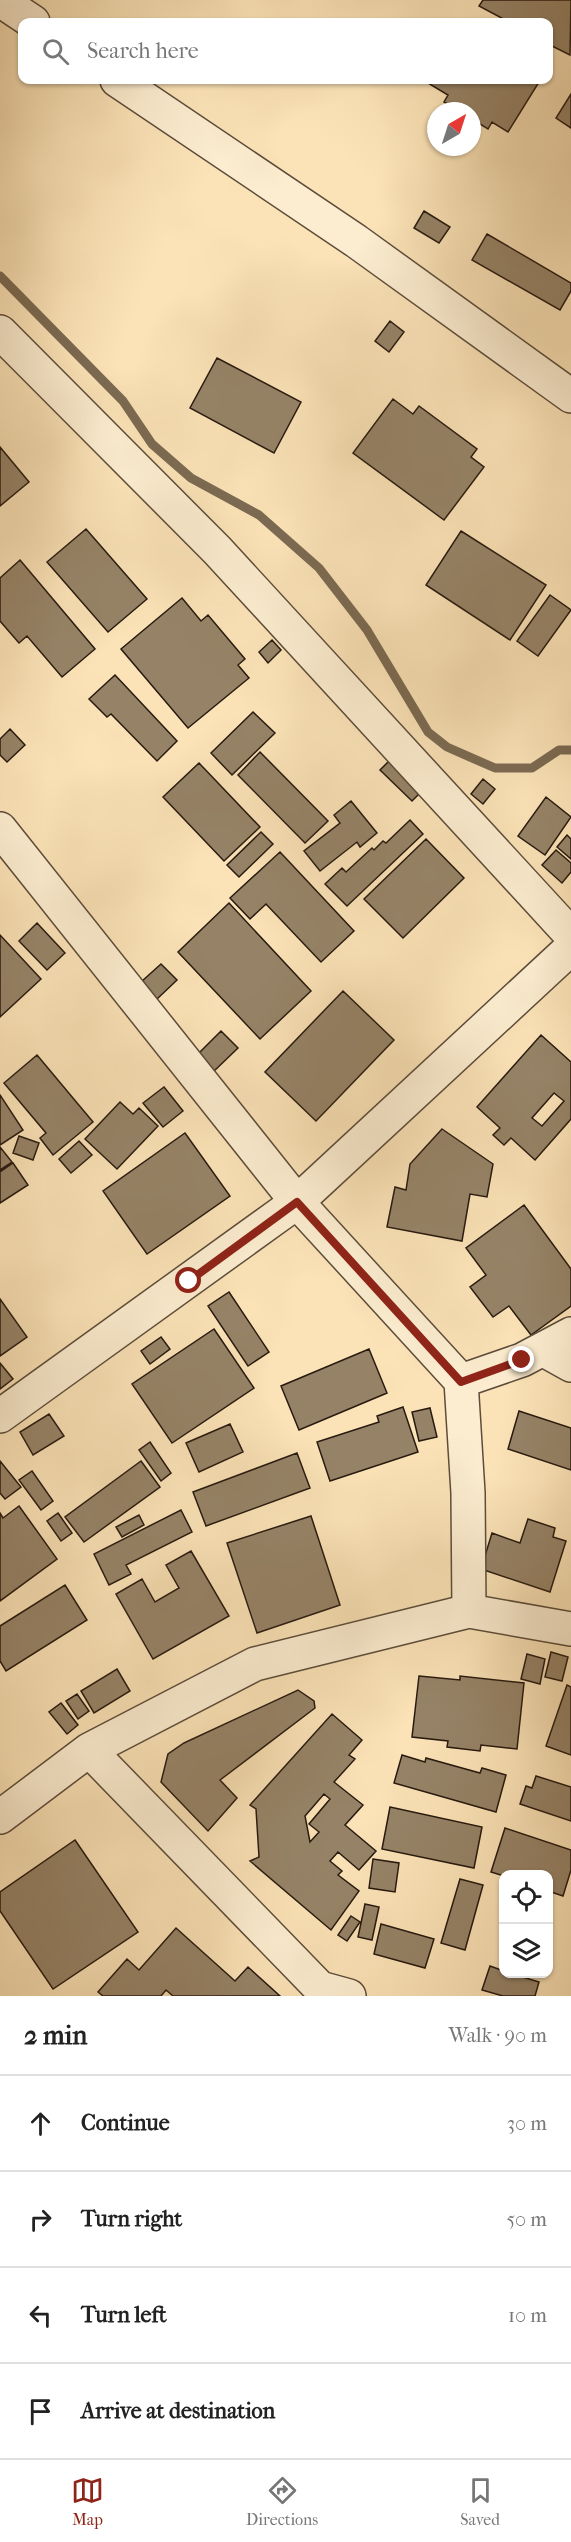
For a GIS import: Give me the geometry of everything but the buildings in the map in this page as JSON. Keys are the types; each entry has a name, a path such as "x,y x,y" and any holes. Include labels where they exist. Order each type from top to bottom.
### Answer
{"street":[{"path":"0,0 27,18"},
{"path":"123,84 356,241 571,396"},
{"path":"0,332 217,550 571,935"},
{"path":"0,829 297,1202 461,1382 468,1493 470,1611"},
{"path":"0,1416 297,1202 571,948"},
{"path":"461,1382 562,1350"},
{"path":"0,1817 90,1750 255,1664 470,1611 571,1629"},
{"path":"90,1750 328,1993"}],"waterway":[{"path":"0,276 123,401 152,444 191,478 259,515 319,568 367,630 428,732 447,747 495,768 532,768 559,750 571,750"}],"route":[{"path":"189,1281 297,1202 461,1382 522,1360"}]}
